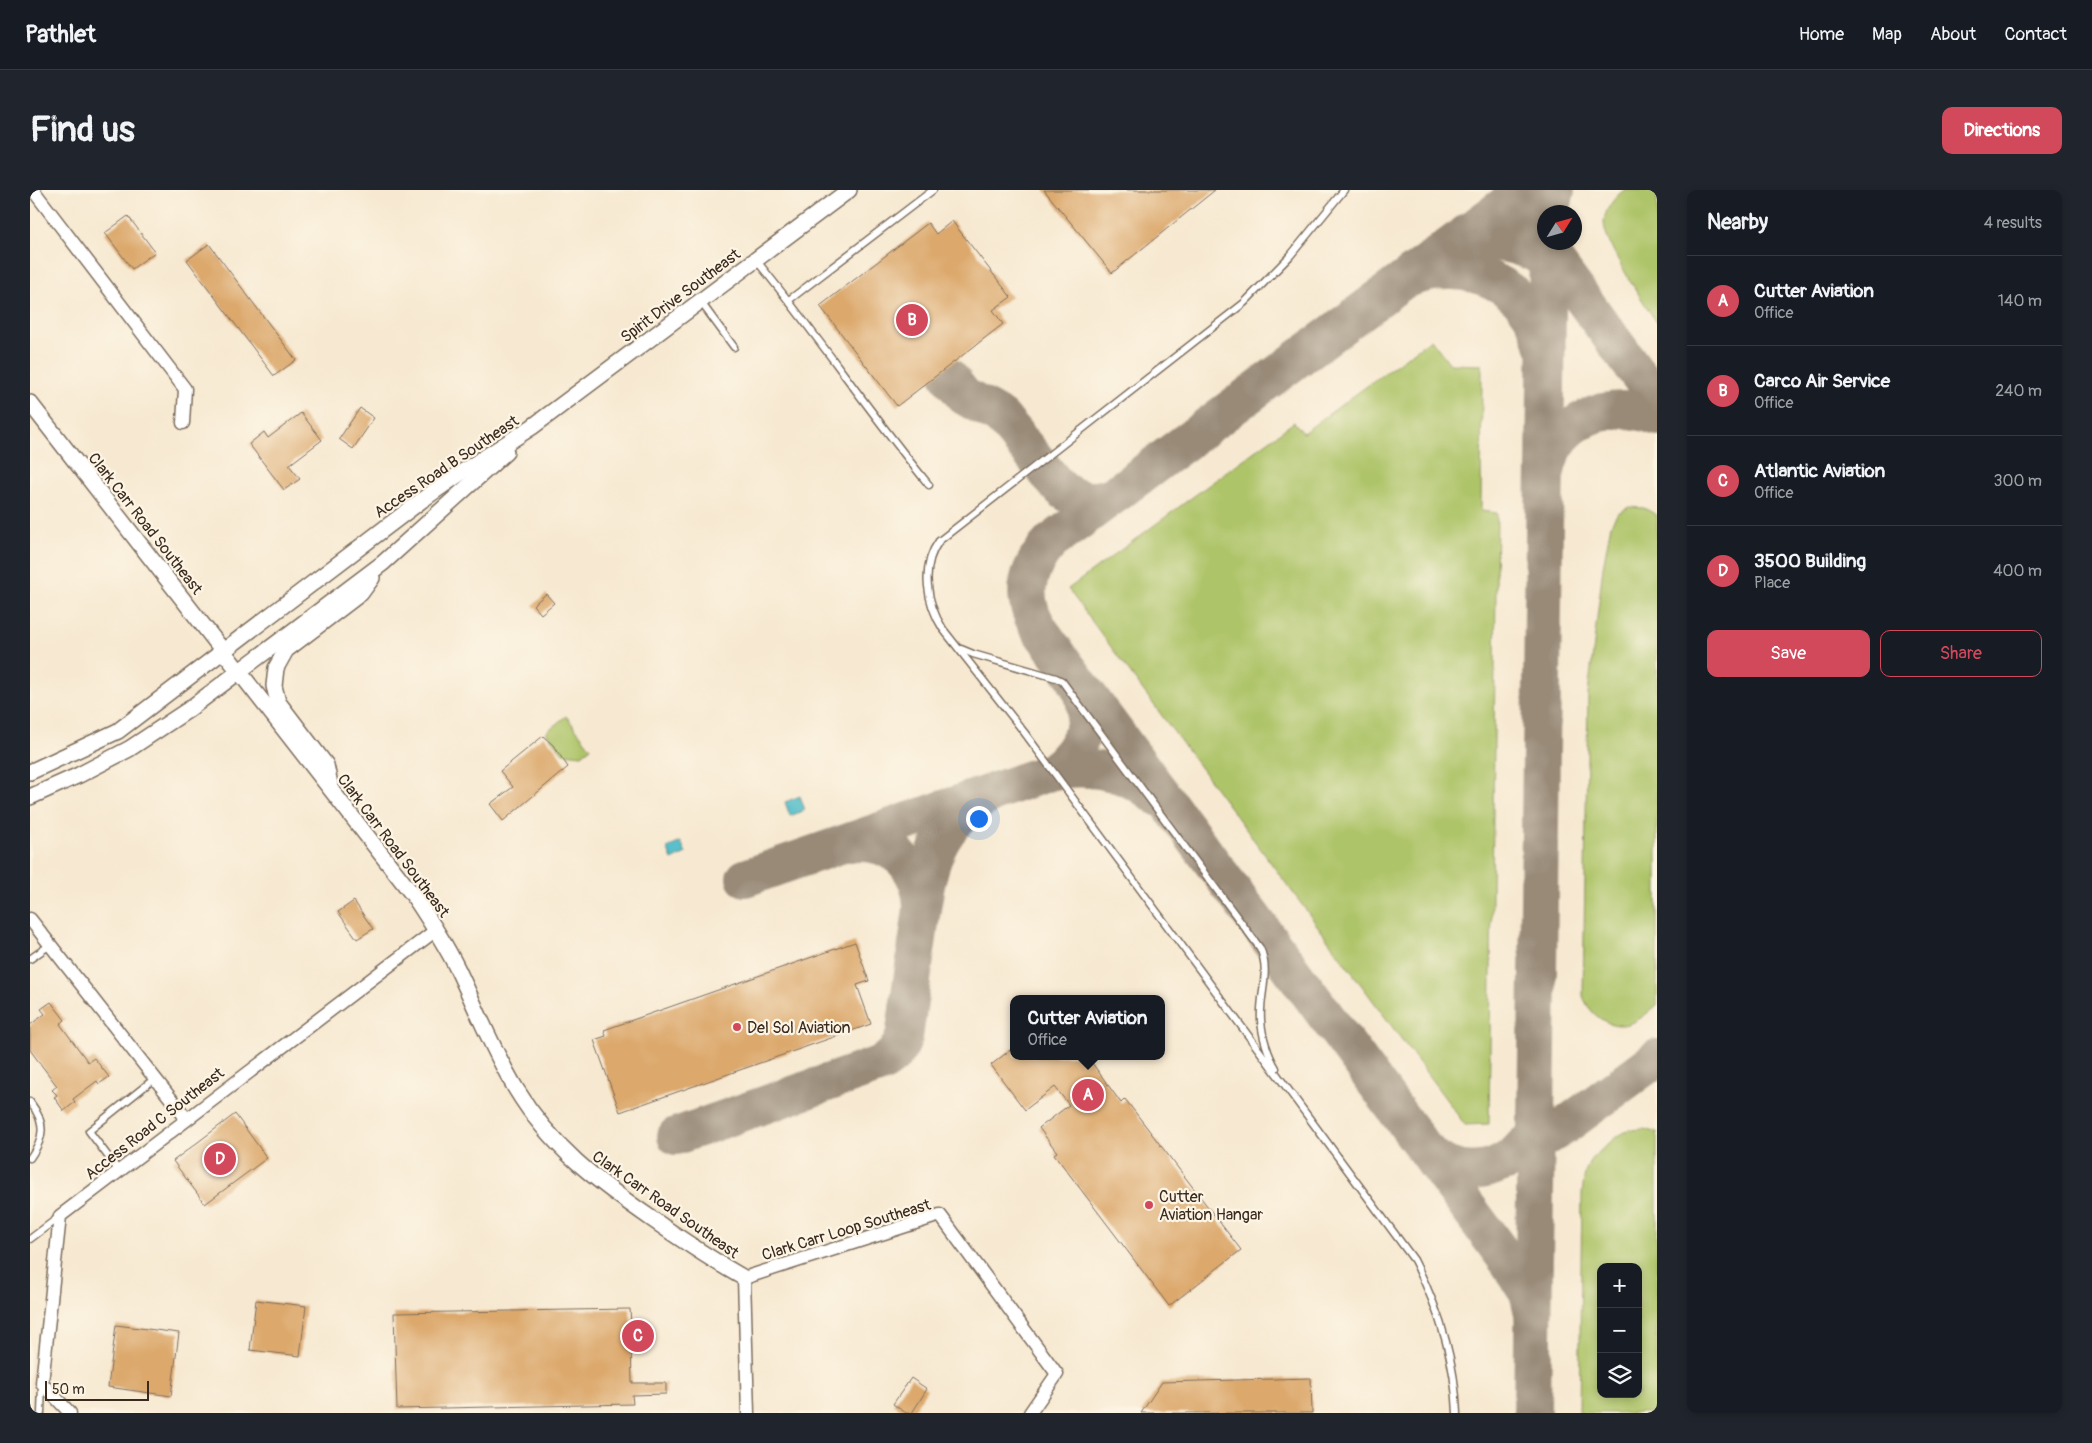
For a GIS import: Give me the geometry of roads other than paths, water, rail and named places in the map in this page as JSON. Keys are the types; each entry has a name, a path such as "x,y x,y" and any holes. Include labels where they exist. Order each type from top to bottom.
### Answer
{"street":[{"path":"33,190 185,389 183,423"},
{"name":"Spirit Drive Southeast","path":"532,428 849,190"},
{"name":"Clark Carr Road Southeast","path":"30,403 413,895 436,930 457,968 498,1057 516,1089 545,1131 583,1169 607,1188 708,1258 744,1278"},
{"name":"Access Road B Southeast","path":"239,671 383,563 532,428"},
{"name":"Access Road B Southeast","path":"224,651 422,500 462,472 532,428"},
{"path":"332,791 326,765 278,702 274,686 276,668 286,650 361,593 383,563"},
{"path":"30,772 118,730 224,651"},
{"path":"30,797 79,775 128,749 188,710 239,671"},
{"path":"30,919 186,1118"},
{"name":"Access Road C Southeast","path":"60,1216 186,1118 436,930"},
{"name":"Clark Carr Loop Southeast","path":"744,1278 940,1215 1057,1374 1030,1413"},
{"path":"60,1216 42,1383 70,1413"},
{"path":"744,1278 748,1413"}],"lane":[{"path":"789,300 932,190"},
{"path":"1344,190 1290,256 1244,303 938,542 929,560 927,581 933,611 955,643 1024,732 1414,1260 1440,1318 1453,1371 1458,1413"},
{"path":"756,260 789,300 887,433 930,485"},
{"path":"700,302 734,346"},
{"path":"955,643 964,651 1062,681 1260,948 1266,964 1261,1021 1273,1063 1288,1090"},
{"path":"30,959 50,945"},
{"path":"119,1170 89,1131 154,1079"},
{"path":"30,1102 42,1126 42,1135 30,1158"},
{"path":"30,1239 60,1216"},
{"path":"41,1413 42,1383"}],"water":[{"path":"800,796 805,810 790,816 785,802"},
{"path":"681,842 686,853 672,860 667,848"}],"place":[{"name":"Carco Air Service","path":"912,320"},
{"name":"Del Sol Aviation","path":"737,1027"},
{"name":"Cutter Aviation","path":"1088,1095"},
{"name":"3500 Building","path":"220,1159"},
{"name":"Cutter Aviation Hangar","path":"1149,1205"},
{"name":"Atlantic Aviation","path":"638,1336"}]}
